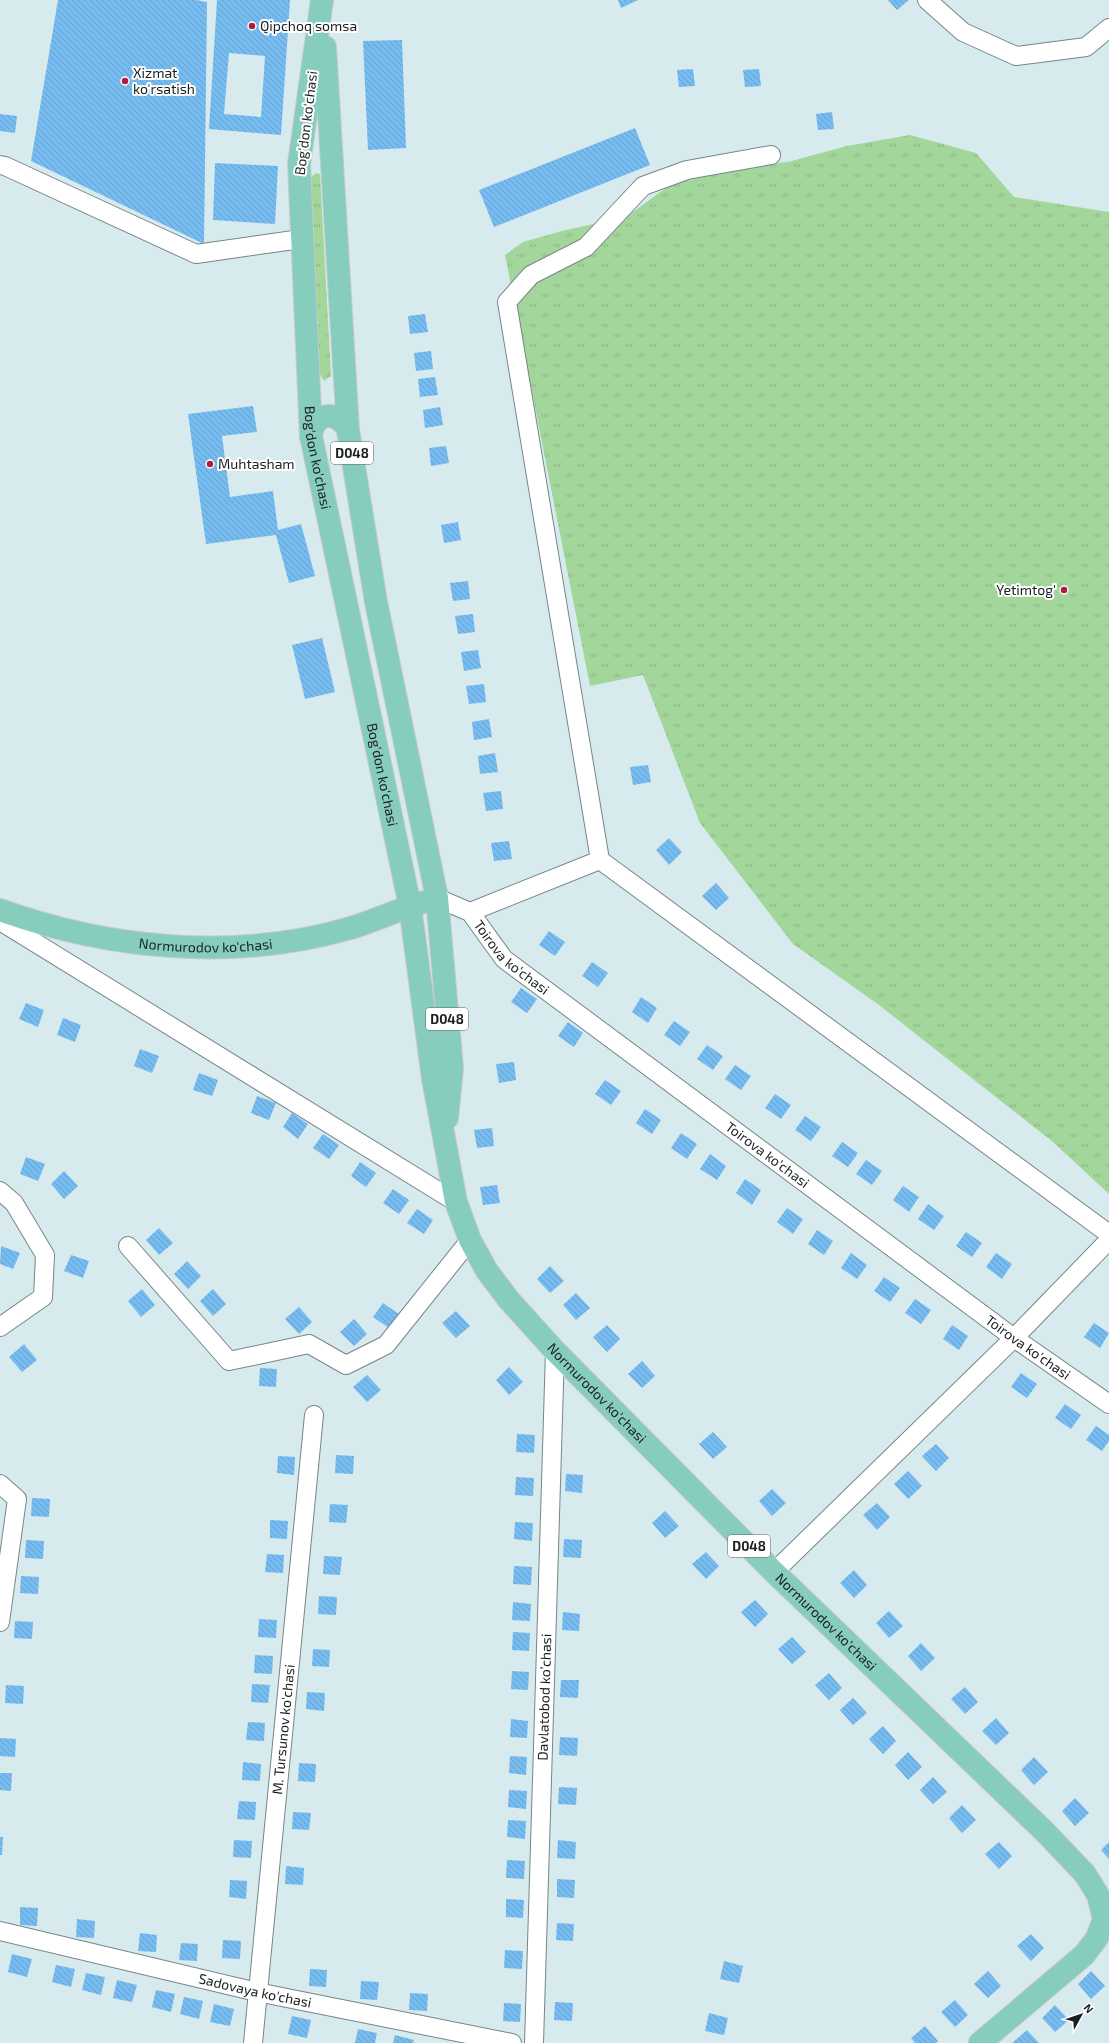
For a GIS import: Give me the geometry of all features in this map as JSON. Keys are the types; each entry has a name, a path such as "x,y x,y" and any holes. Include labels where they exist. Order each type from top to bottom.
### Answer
{"main road":[{"name":"Bog'don ko'chasi","path":"323,1 299,164 310,436 410,906"},
{"name":"Bog'don ko'chasi","path":"323,1 348,430 376,602 437,898"},
{"path":"310,436 312,427 315,423 326,416 336,416 344,421 348,430"},
{"name":"Normurodov ko'chasi","path":"0,910 64,930 113,939 168,945 238,948 337,932 437,898 452,1068 444,1140"},
{"name":"Normurodov ko'chasi","path":"410,906 433,1079 456,1202 470,1240 497,1286 555,1351 774,1572 1045,1832 1092,1884 1107,1920"},
{"name":"D048","path":"980,2043 1084,1955 1097,1938 1107,1920"}],"street":[{"path":"927,0 963,32 1016,56 1086,47 1109,28"},
{"path":"771,155 687,170 643,186 586,247 531,275 507,302 600,860 1109,1234"},
{"path":"0,165 196,254 301,239"},
{"path":"470,912 600,860"},
{"name":"Toirova ko'chasi","path":"437,898 470,912 504,959 1014,1338 1109,1404"},
{"path":"0,921 456,1202"},
{"path":"0,1191 14,1203 45,1255 43,1297 0,1327"},
{"path":"128,1246 229,1361 309,1344 346,1365 386,1345 470,1240"},
{"path":"774,1572 1014,1338 1109,1240"},
{"name":"Davlatobod ko’chasi","path":"534,2043 555,1351"},
{"name":"M. Tursunov ko'chasi","path":"253,2043 314,1415"},
{"path":"0,1484 18,1499 0,1622"},
{"name":"Sadovaya ko'chasi","path":"0,1931 257,1992 512,2043"}],"green space":[{"path":"910,135 976,153 1014,197 1109,212 1109,1194 1053,1142 879,1005 793,944 700,823 643,675 590,686 505,255 523,242 566,230 626,217 670,185 742,166 788,162 847,146"},
{"path":"316,173 320,174 331,376 324,381 319,373 311,190 311,177"}],"building":[{"name":"Xizmat ko'rsatish","path":"58,0 196,0 207,2 204,244 31,161"},
{"path":"217,0 290,0 281,135 209,129","holes":["229,53 265,56 261,117 224,114"]},
{"path":"618,0 638,0 621,8"},
{"path":"888,0 909,0 897,10"},
{"path":"402,40 406,148 368,150 363,41"},
{"path":"693,69 695,86 679,87 677,70"},
{"path":"759,69 761,86 745,87 743,70"},
{"path":"832,112 834,129 818,130 816,114"},
{"path":"0,114 17,116 15,133 0,131"},
{"path":"635,128 650,165 494,227 479,190"},
{"path":"215,163 278,166 275,224 213,220"},
{"path":"425,314 428,332 410,334 408,316"},
{"path":"431,351 433,369 416,371 414,353"},
{"path":"435,377 438,395 420,397 418,379"},
{"name":"Muhtasham","path":"253,406 257,432 222,436 230,497 273,491 278,530 301,524 315,576 289,583 276,535 206,544 188,414"},
{"path":"440,407 443,425 425,428 423,410"},
{"path":"446,446 449,463 431,466 429,448"},
{"path":"458,522 461,540 444,543 441,525"},
{"path":"468,581 470,599 453,601 450,583"},
{"path":"473,614 475,632 458,634 455,616"},
{"path":"322,638 335,692 305,699 292,645"},
{"path":"478,650 481,668 464,671 461,652"},
{"path":"484,684 486,702 469,704 466,686"},
{"path":"489,719 492,737 474,740 472,722"},
{"path":"495,753 498,772 480,774 478,756"},
{"path":"648,765 651,782 633,785 630,767"},
{"path":"501,791 503,809 486,811 483,793"},
{"path":"669,838 682,852 669,865 656,850"},
{"path":"509,841 512,859 494,861 491,843"},
{"path":"716,883 729,898 716,910 702,896"},
{"path":"549,931 565,942 555,956 539,945"},
{"path":"592,962 608,973 598,987 582,976"},
{"path":"521,988 537,999 527,1013 511,1002"},
{"path":"641,997 657,1008 648,1023 632,1012"},
{"path":"26,1003 44,1010 38,1027 19,1019"},
{"path":"63,1018 81,1025 75,1042 57,1035"},
{"path":"674,1021 690,1032 680,1046 664,1035"},
{"path":"568,1022 583,1033 574,1047 558,1036"},
{"path":"707,1045 723,1056 713,1070 697,1059"},
{"path":"140,1049 159,1056 152,1073 134,1066"},
{"path":"514,1062 516,1080 499,1083 496,1064"},
{"path":"735,1065 751,1076 741,1090 725,1079"},
{"path":"199,1073 218,1080 212,1096 193,1090"},
{"path":"605,1080 621,1091 611,1105 595,1094"},
{"path":"775,1094 791,1105 781,1119 765,1108"},
{"path":"257,1096 276,1103 269,1120 251,1113"},
{"path":"645,1109 661,1120 652,1134 636,1123"},
{"path":"292,1113 308,1124 298,1139 283,1127"},
{"path":"805,1116 821,1127 811,1141 795,1130"},
{"path":"492,1128 494,1146 477,1148 474,1130"},
{"path":"681,1133 697,1144 687,1159 671,1148"},
{"path":"323,1134 339,1145 329,1159 313,1148"},
{"path":"842,1142 858,1153 848,1167 832,1156"},
{"path":"710,1154 726,1166 717,1180 700,1169"},
{"path":"26,1157 45,1164 38,1181 20,1174"},
{"path":"866,1160 882,1171 872,1185 856,1174"},
{"path":"360,1162 376,1173 366,1187 351,1176"},
{"path":"64,1171 78,1186 64,1199 51,1184"},
{"path":"745,1179 761,1190 752,1205 736,1193"},
{"path":"497,1185 500,1203 483,1205 480,1187"},
{"path":"903,1186 919,1197 909,1212 893,1200"},
{"path":"393,1189 409,1200 399,1214 383,1203"},
{"path":"928,1204 944,1216 934,1230 918,1219"},
{"path":"787,1208 803,1219 793,1234 777,1222"},
{"path":"417,1209 433,1220 424,1234 407,1223"},
{"path":"159,1228 173,1243 159,1255 146,1240"},
{"path":"817,1230 833,1241 824,1255 808,1244"},
{"path":"966,1232 982,1243 972,1257 956,1246"},
{"path":"1,1246 20,1253 13,1269 0,1264"},
{"path":"851,1253 867,1265 857,1279 841,1268"},
{"path":"996,1253 1012,1264 1002,1279 986,1267"},
{"path":"71,1255 89,1261 83,1278 64,1271"},
{"path":"187,1261 201,1276 188,1289 174,1274"},
{"path":"550,1266 564,1281 550,1293 537,1279"},
{"path":"884,1277 900,1288 890,1302 874,1291"},
{"path":"142,1289 155,1305 141,1317 128,1301"},
{"path":"213,1289 226,1304 213,1316 200,1301"},
{"path":"576,1293 590,1308 576,1320 563,1305"},
{"path":"915,1299 931,1310 921,1324 905,1313"},
{"path":"383,1303 399,1314 389,1328 373,1317"},
{"path":"299,1307 312,1322 299,1334 285,1319"},
{"path":"456,1311 470,1326 456,1338 442,1323"},
{"path":"354,1319 367,1334 354,1346 340,1332"},
{"path":"1094,1323 1109,1333 1100,1348 1084,1337"},
{"path":"607,1325 620,1339 607,1352 593,1337"},
{"path":"952,1325 968,1336 959,1350 943,1339"},
{"path":"24,1344 37,1360 22,1372 9,1357"},
{"path":"642,1361 655,1376 642,1388 628,1374"},
{"path":"509,1367 523,1382 509,1395 496,1380"},
{"path":"260,1368 277,1369 276,1387 259,1386"},
{"path":"1021,1373 1037,1384 1027,1398 1011,1387"},
{"path":"367,1375 381,1390 367,1402 353,1387"},
{"path":"1065,1404 1081,1415 1071,1429 1055,1418"},
{"path":"1096,1426 1109,1435 1109,1441 1102,1451 1086,1440"},
{"path":"713,1432 727,1447 713,1459 699,1444"},
{"path":"517,1434 535,1435 534,1453 516,1452"},
{"path":"936,1444 949,1458 936,1471 922,1456"},
{"path":"336,1455 354,1456 353,1474 335,1473"},
{"path":"278,1456 295,1457 294,1475 277,1473"},
{"path":"908,1471 922,1486 908,1499 894,1484"},
{"path":"566,1474 583,1475 582,1493 565,1491"},
{"path":"516,1477 534,1478 533,1496 515,1495"},
{"path":"772,1489 786,1503 772,1516 759,1501"},
{"path":"32,1498 50,1499 49,1517 31,1516"},
{"path":"877,1503 890,1517 877,1530 863,1515"},
{"path":"330,1504 348,1505 346,1523 329,1522"},
{"path":"665,1511 679,1526 665,1538 652,1523"},
{"path":"270,1520 288,1521 287,1539 270,1538"},
{"path":"515,1522 533,1523 532,1541 514,1539"},
{"path":"564,1539 582,1540 581,1558 563,1557"},
{"path":"26,1540 44,1541 43,1559 25,1558"},
{"path":"706,1552 719,1566 706,1579 692,1564"},
{"path":"267,1554 284,1555 283,1573 265,1572"},
{"path":"324,1556 342,1557 340,1575 323,1574"},
{"path":"514,1566 532,1567 531,1585 513,1584"},
{"path":"854,1570 867,1585 854,1598 840,1583"},
{"path":"21,1576 39,1577 38,1594 20,1593"},
{"path":"319,1596 337,1597 336,1615 318,1614"},
{"path":"755,1600 768,1614 755,1627 741,1612"},
{"path":"513,1602 531,1604 530,1621 512,1620"},
{"path":"889,1611 903,1626 889,1638 876,1623"},
{"path":"563,1612 580,1614 579,1631 562,1630"},
{"path":"259,1619 277,1620 276,1638 258,1637"},
{"path":"15,1621 33,1622 32,1639 14,1638"},
{"path":"513,1632 530,1633 529,1651 512,1650"},
{"path":"792,1637 806,1652 792,1664 778,1649"},
{"path":"921,1643 935,1658 921,1671 908,1656"},
{"path":"313,1649 330,1650 329,1667 312,1666"},
{"path":"255,1655 273,1656 272,1674 254,1673"},
{"path":"512,1671 529,1672 528,1690 511,1689"},
{"path":"829,1673 842,1688 829,1700 815,1685"},
{"path":"561,1680 579,1680 578,1698 560,1697"},
{"path":"252,1684 270,1685 268,1703 251,1702"},
{"path":"6,1685 24,1686 23,1704 5,1703"},
{"path":"965,1687 978,1702 965,1714 951,1699"},
{"path":"307,1692 325,1693 324,1711 306,1709"},
{"path":"853,1698 867,1713 853,1725 840,1710"},
{"path":"996,1718 1009,1733 996,1745 982,1731"},
{"path":"511,1719 528,1721 527,1738 510,1737"},
{"path":"248,1722 265,1723 264,1741 246,1740"},
{"path":"883,1726 896,1741 883,1754 869,1739"},
{"path":"560,1737 578,1738 577,1756 559,1755"},
{"path":"0,1738 16,1739 15,1757 0,1756"},
{"path":"908,1752 922,1767 908,1780 895,1765"},
{"path":"510,1756 527,1757 526,1775 509,1773"},
{"path":"1034,1757 1048,1772 1034,1785 1021,1770"},
{"path":"243,1762 261,1764 260,1781 242,1780"},
{"path":"299,1763 316,1764 315,1782 298,1781"},
{"path":"0,1773 12,1773 11,1791 0,1790"},
{"path":"933,1777 947,1792 933,1804 920,1790"},
{"path":"559,1787 577,1788 576,1805 558,1804"},
{"path":"509,1790 527,1791 526,1809 508,1807"},
{"path":"1075,1798 1089,1813 1075,1826 1062,1811"},
{"path":"239,1801 256,1802 255,1820 237,1819"},
{"path":"962,1805 976,1820 962,1833 949,1818"},
{"path":"293,1812 311,1813 309,1830 292,1829"},
{"path":"508,1820 526,1821 525,1839 507,1837"},
{"path":"0,1837 3,1837 2,1855 0,1855"},
{"path":"234,1840 252,1841 251,1858 233,1857"},
{"path":"558,1840 576,1842 575,1859 557,1858"},
{"path":"999,1842 1012,1856 999,1869 985,1854"},
{"path":"1109,1842 1109,1859 1101,1850"},
{"path":"507,1860 525,1861 524,1879 506,1878"},
{"path":"286,1866 304,1868 303,1885 285,1884"},
{"path":"557,1879 575,1880 574,1898 557,1897"},
{"path":"230,1880 247,1881 246,1899 229,1897"},
{"path":"506,1899 524,1900 523,1918 506,1917"},
{"path":"20,1907 38,1908 37,1926 20,1925"},
{"path":"77,1919 95,1921 94,1938 76,1937"},
{"path":"557,1923 574,1924 573,1941 556,1940"},
{"path":"140,1933 157,1935 156,1952 138,1951"},
{"path":"1031,1934 1044,1948 1031,1961 1017,1946"},
{"path":"223,1940 241,1941 240,1959 222,1958"},
{"path":"181,1943 198,1944 197,1961 179,1960"},
{"path":"505,1950 523,1951 522,1969 504,1968"},
{"path":"12,1954 32,1959 27,1977 8,1972"},
{"path":"724,1961 743,1966 739,1983 720,1979"},
{"path":"56,1965 75,1969 71,1987 52,1982"},
{"path":"310,1969 327,1970 326,1987 309,1986"},
{"path":"988,1971 1001,1986 988,1998 974,1984"},
{"path":"1091,1971 1105,1986 1091,1999 1078,1984"},
{"path":"86,1973 105,1977 101,1995 82,1990"},
{"path":"117,1980 137,1985 132,2002 113,1998"},
{"path":"361,1981 379,1982 377,2000 360,1999"},
{"path":"156,1990 175,1994 171,2012 152,2007"},
{"path":"410,1993 428,1994 427,2011 409,2010"},
{"path":"184,1997 203,2001 199,2019 180,2014"},
{"path":"955,2000 968,2015 955,2027 941,2012"},
{"path":"555,2002 573,2003 572,2021 554,2020"},
{"path":"504,2003 521,2004 520,2022 503,2021"},
{"path":"214,2004 234,2009 230,2026 210,2022"},
{"path":"1055,2005 1069,2020 1055,2032 1042,2018"},
{"path":"709,2013 728,2018 724,2035 705,2031"},
{"path":"292,2016 311,2020 307,2038 288,2034"},
{"path":"925,2026 938,2041 936,2043 915,2043 911,2038"},
{"path":"358,2029 377,2033 375,2043 355,2043"},
{"path":"1027,2030 1039,2043 1012,2043"},
{"path":"395,2035 414,2040 413,2043 393,2043"}],"place":[{"name":"Qipchoq somsa","path":"252,26"},
{"name":"Xizmat ko'rsatish","path":"125,81"},
{"name":"Muhtasham","path":"210,464"},
{"name":"Yetimtog'","path":"1064,590"}]}
